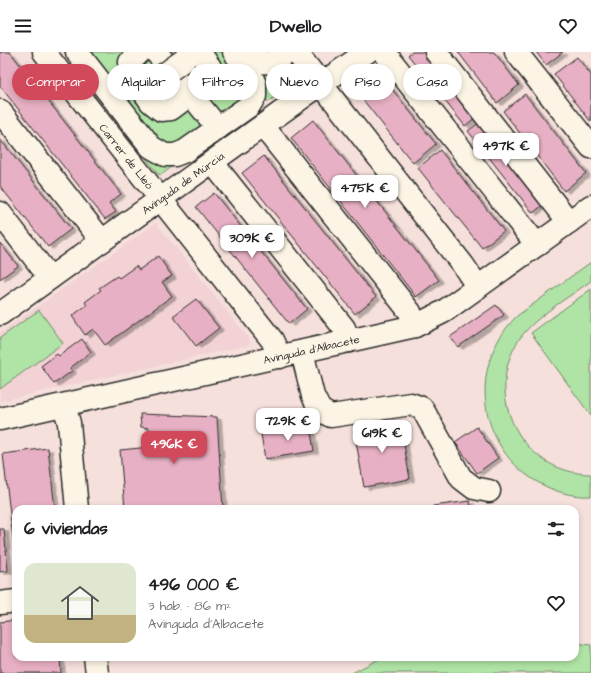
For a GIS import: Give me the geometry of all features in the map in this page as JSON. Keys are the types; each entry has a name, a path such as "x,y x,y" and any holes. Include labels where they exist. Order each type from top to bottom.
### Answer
{"street":[{"name":"Carrer de Lleó","path":"44,52 272,340 280,357"},
{"path":"77,52 151,147 164,155 174,155 185,151 249,106 255,96 256,84 250,73 234,52"},
{"path":"130,64 130,62 140,52"},
{"path":"156,52 188,90"},
{"path":"252,52 257,58 265,63 275,62 288,52"},
{"path":"296,52 305,64"},
{"name":"Avinguda de Múrcia","path":"333,76 367,52"},
{"path":"384,52 537,245"},
{"path":"436,52 569,222"},
{"path":"516,52 591,147"},
{"path":"180,64 193,55 206,64"},
{"path":"151,100 151,102 161,110 171,109 188,96"},
{"path":"333,99 463,265 478,287"},
{"path":"121,108 131,100"},
{"path":"196,100 218,128"},
{"name":"Avinguda de Múrcia","path":"0,314 299,100"},
{"path":"0,111 102,241"},
{"path":"263,126 410,312 415,326"},
{"path":"212,162 344,328 349,341"},
{"name":"Avinguda d'Albacete","path":"0,419 415,326 443,312 591,206"},
{"path":"0,213 50,278"},
{"path":"302,352 313,396 320,410 331,416 411,404 422,408 461,478 474,488 489,491"},
{"path":"64,405 69,423 77,505"},
{"path":"0,603 12,602"},
{"path":"96,661 97,673"}],"shaded area":[{"path":"156,223 250,340 249,345 0,401 0,333"}],"green space":[{"path":"64,52 266,52 285,64 266,64 266,100 262,99 161,175 158,174 99,97 99,64 73,64"},
{"path":"591,262 591,281 563,300 535,322 520,338 509,360 505,383 507,406 515,427 528,446 545,461 567,470 591,474 591,496 580,496 557,491 547,487 524,473 506,455 494,433 487,409 485,385 490,360 500,337 517,316"},
{"path":"591,289 591,416 531,333"},
{"path":"39,310 63,343 0,389 0,338"},
{"path":"579,644 591,645 591,673 352,673 375,661 579,661"}],"building":[{"path":"0,52 10,52 19,64 12,64 12,100 48,100 121,194 109,203 116,212 105,219 0,86"},
{"path":"412,52 425,52 434,64 415,64 408,55"},
{"path":"458,52 494,52 519,85 497,103"},
{"path":"536,52 563,52 546,65"},
{"path":"577,57 591,75 591,122 554,74"},
{"path":"395,93 436,144 413,163 363,100 395,100"},
{"path":"525,94 586,173 564,191 503,111"},
{"path":"462,99 476,117 465,126 444,100"},
{"path":"313,120 439,280 416,297 291,138"},
{"path":"480,122 544,204 533,213 468,131"},
{"path":"0,139 71,229 48,247 0,186"},
{"path":"440,150 504,231 482,248 418,168"},
{"path":"264,156 376,297 355,314 242,173"},
{"path":"214,193 307,309 289,324 196,207"},
{"path":"0,243 18,266 0,279"},
{"path":"158,256 172,276 162,282 172,296 105,345 93,329 85,335 72,316 87,305 85,302 101,290 99,288 117,276 119,278 136,266 139,270"},
{"path":"196,299 219,328 196,346 173,316"},
{"path":"496,305 504,315 458,347 450,337"},
{"path":"82,339 91,352 70,368 72,371 54,384 41,366 57,354 59,356"},
{"path":"140,414 217,417 223,505 125,505 120,450 150,447 149,428 141,427"},
{"path":"400,422 410,479 364,487 354,430"},
{"path":"310,426 314,451 265,459 261,434"},
{"path":"477,427 498,458 477,473 455,442"},
{"path":"48,448 55,505 12,505 12,531 3,454"},
{"path":"470,501 470,505 440,505"},
{"path":"0,529 4,529 8,571 0,572"},
{"path":"12,620 12,661 60,661 61,673 0,673 0,622"}]}
